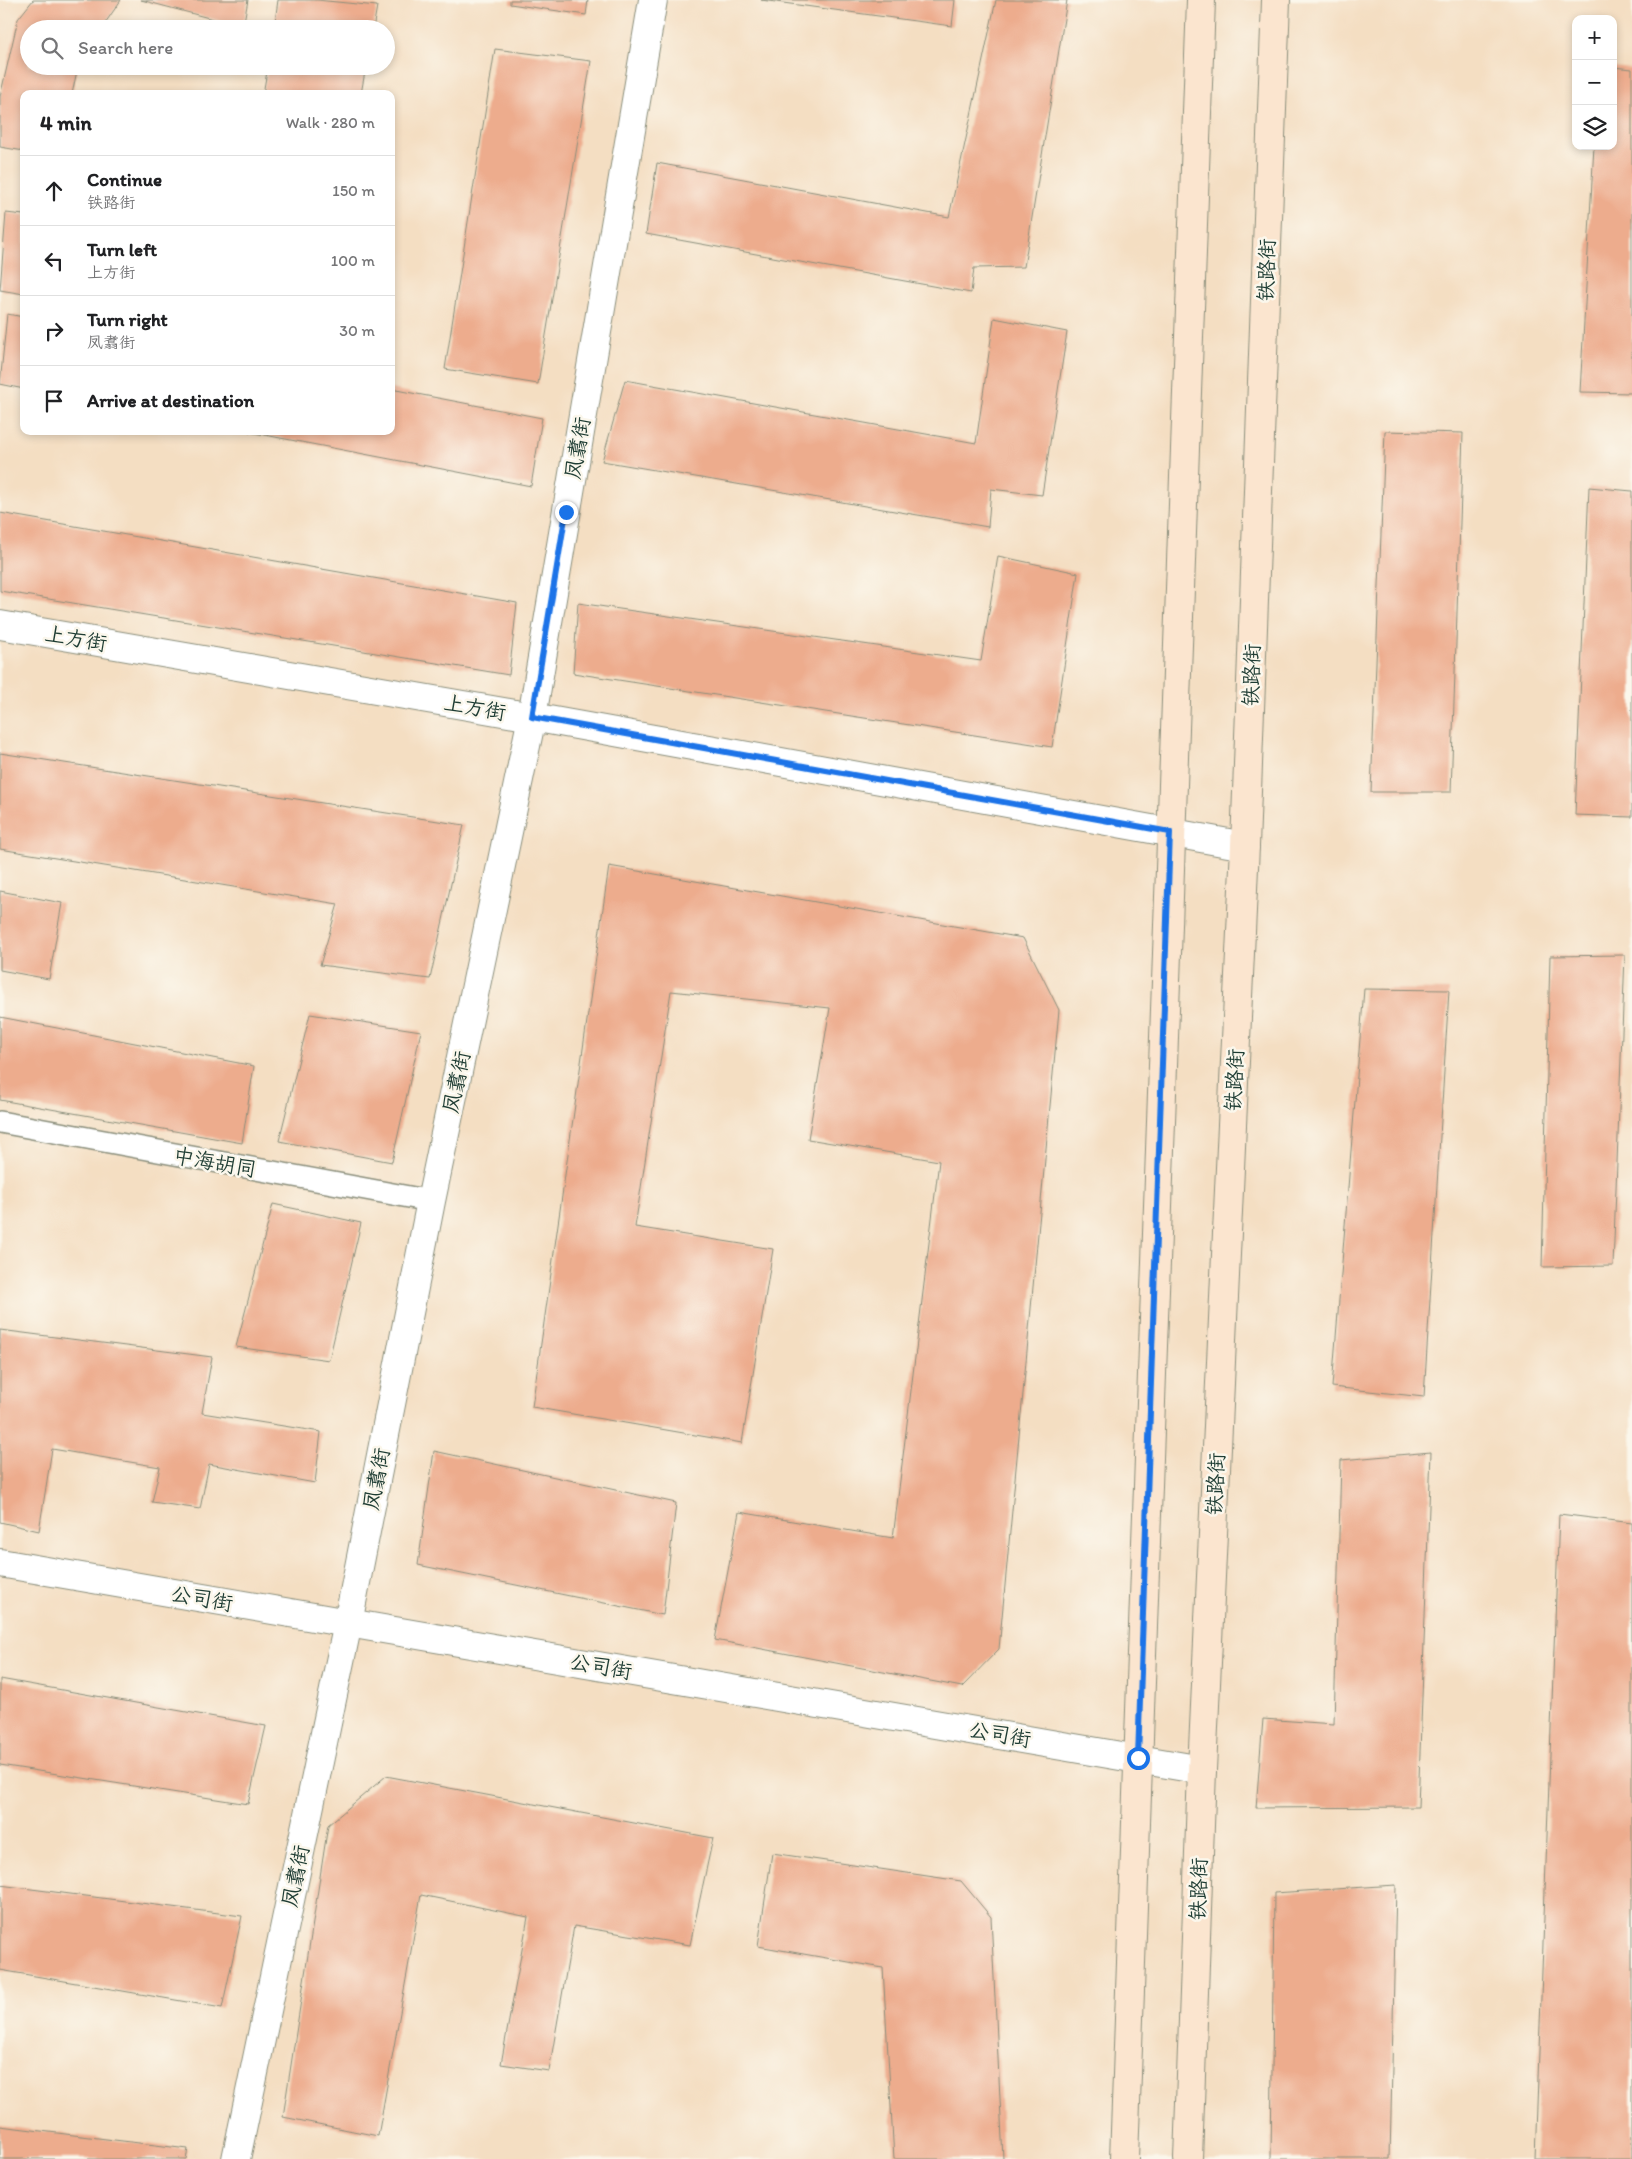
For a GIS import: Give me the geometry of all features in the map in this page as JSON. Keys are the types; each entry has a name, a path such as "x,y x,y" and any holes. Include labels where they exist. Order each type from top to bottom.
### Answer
{"main road":[{"path":"1124,2159 1201,0"},
{"name":"铁路街","path":"1188,2159 1202,1770 1245,846 1276,0"}],"street":[{"name":"凤翥街","path":"236,2159 348,1623 431,1201 532,717 653,0"},
{"name":"上方街","path":"0,625 532,717 1245,846"},
{"name":"公司街","path":"0,1563 1202,1770"}],"lane":[{"name":"中海胡同","path":"0,1122 431,1201"}],"building":[{"path":"33,0 121,0 107,20 20,20 20,75 76,75 73,90 20,90 20,150 0,147 0,97 18,19"},
{"path":"141,0 248,0 244,20 217,20"},
{"path":"278,0 317,0 377,6 375,20 275,20"},
{"path":"510,0 588,0 586,15 510,4"},
{"path":"761,0 955,0 952,26"},
{"path":"996,0 1067,0 1024,267 974,268 971,293 646,234 657,163 949,217"},
{"path":"495,49 591,61 538,384 445,369"},
{"path":"1617,67 1632,69 1632,393 1580,392 1594,150 1617,150"},
{"path":"266,75 364,75 362,90 264,90"},
{"path":"6,213 20,215 20,293 0,290"},
{"path":"7,314 20,316 20,388 0,384"},
{"path":"994,318 1067,332 1042,495 991,489 988,527 602,461 625,380 976,443"},
{"path":"395,390 542,418 531,486 265,435 395,435"},
{"path":"1385,431 1463,433 1451,792 1371,792"},
{"path":"1589,487 1632,491 1632,817 1575,815"},
{"path":"0,513 517,603 509,675 0,591"},
{"path":"998,556 1078,573 1052,747 573,673 578,603 981,661"},
{"path":"0,753 464,825 430,979 320,965 338,904 0,849"},
{"path":"609,866 1023,938 1059,1010 999,1649 962,1687 715,1640 739,1512 893,1538 939,1161 808,1139 830,1008 671,991 635,1227 773,1249 742,1443 532,1407"},
{"path":"0,891 62,903 49,979 0,970"},
{"path":"1625,955 1613,1266 1542,1267 1550,956"},
{"path":"1364,989 1449,990 1424,1397 1332,1387"},
{"path":"310,1014 421,1031 392,1162 279,1141"},
{"path":"0,1017 254,1066 242,1143 0,1100"},
{"path":"273,1204 361,1223 329,1360 236,1347"},
{"path":"0,1330 212,1357 202,1413 321,1432 315,1483 209,1464 200,1509 152,1502 160,1467 52,1449 39,1531 0,1522"},
{"path":"434,1451 676,1503 663,1615 418,1565"},
{"path":"1431,1452 1418,1807 1256,1808 1263,1719 1334,1724 1341,1460"},
{"path":"1559,1514 1632,1523 1632,2159 1535,2159"},
{"path":"0,1679 266,1726 248,1804 0,1765"},
{"path":"386,1776 713,1838 690,1945 574,1926 549,2071 501,2064 528,1917 421,1895 378,2136 283,2117 328,1825"},
{"path":"772,1853 961,1881 991,1917 1003,2159 894,2159 883,1968 758,1946"},
{"path":"0,1885 242,1916 222,2008 0,1970"},
{"path":"1396,1885 1390,2159 1271,2159 1274,1893"},
{"path":"0,2126 188,2149 186,2159 0,2159"}],"route":[{"path":"566,512 532,717 1170,832 1138,1758"}]}
